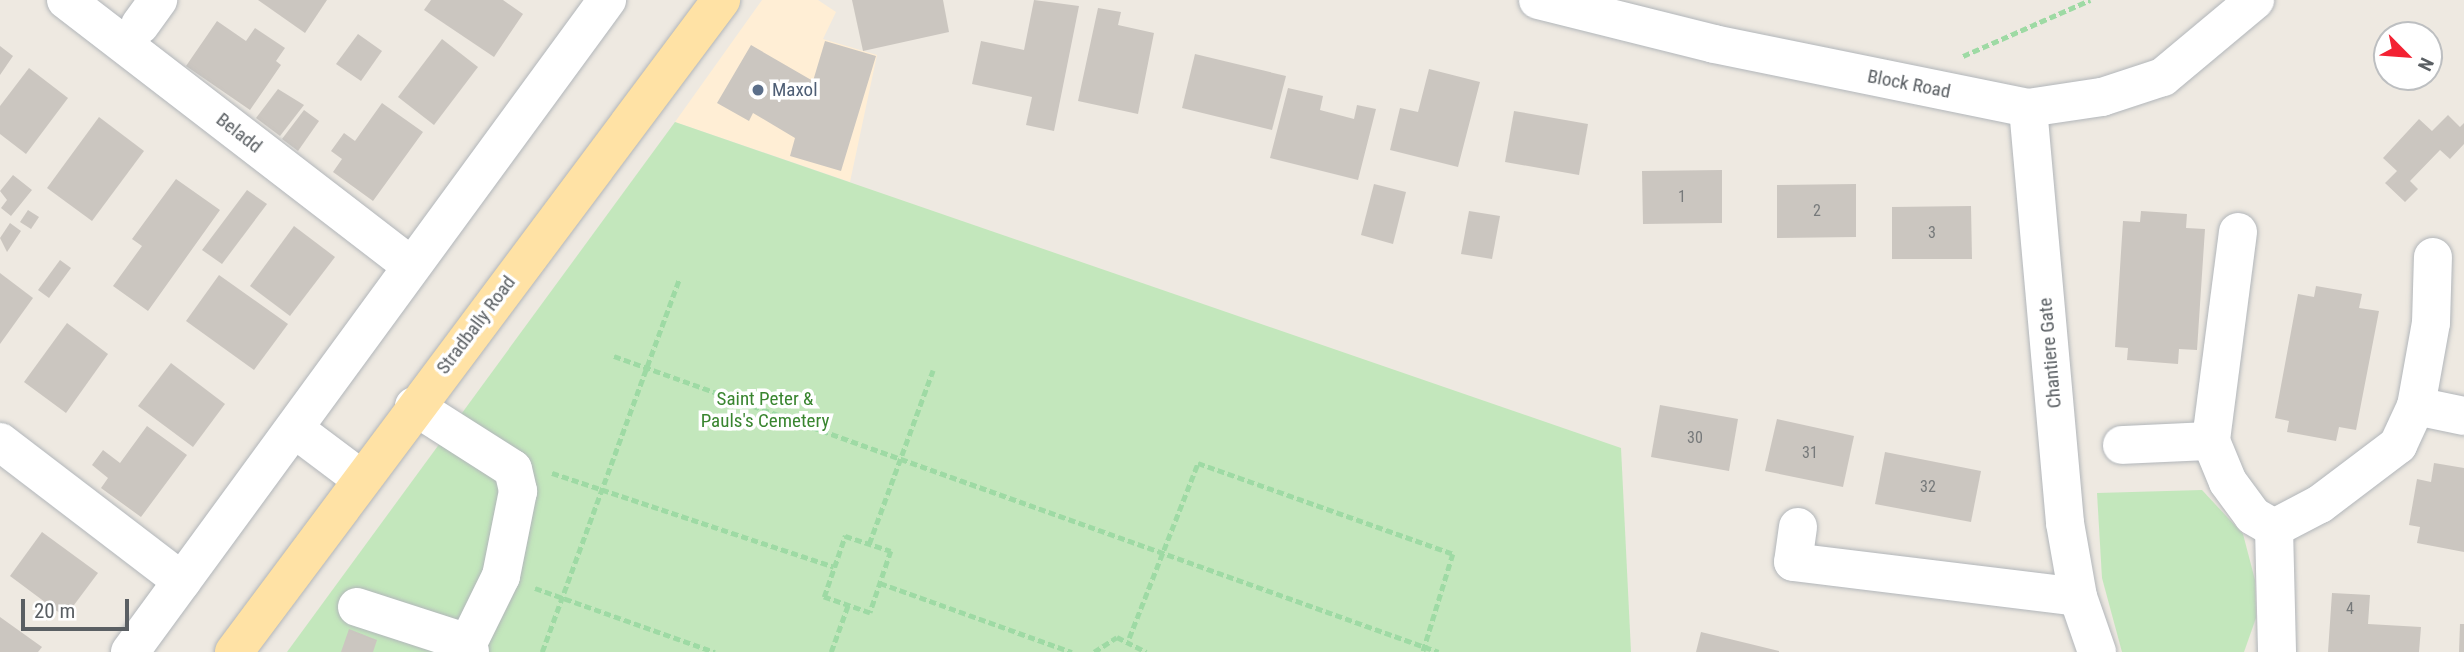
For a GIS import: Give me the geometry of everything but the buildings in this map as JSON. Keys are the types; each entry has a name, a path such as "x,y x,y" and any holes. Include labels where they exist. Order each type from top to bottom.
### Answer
{"main road":[{"name":"Stradbally Road","path":"234,652 360,478 721,0"}],"street":[{"name":"Beladd","path":"65,0 412,266"},
{"path":"130,652 296,430 412,266 607,0"},
{"name":"Block Road","path":"1538,0 1902,83 2028,108 2102,97 2163,77 2255,0"},
{"name":"Chantiere Gate","path":"2028,108 2065,523 2078,597 2097,652"},
{"path":"2238,232 2211,441 2228,482 2253,516 2274,528"},
{"path":"2274,528 2320,504 2398,445 2416,406 2431,323 2433,257"},
{"path":"357,607 469,648 501,576 518,491 513,469 415,406"},
{"path":"2416,406 2464,416"},
{"path":"296,430 360,478"},
{"path":"2122,444 2211,441"},
{"path":"0,442 182,581"},
{"path":"1798,527 1794,562 2078,597"},
{"path":"2274,528 2277,652"}],"path":[{"path":"1902,83 2090,0"},
{"path":"542,652 679,280"},
{"path":"614,356 1165,553 1424,650 1439,652"},
{"path":"869,544 933,370"},
{"path":"1129,638 1165,553 1198,463 1453,554 1424,650"},
{"path":"513,469 555,474 834,567"},
{"path":"845,536 891,551 870,613 824,597 834,567 845,536"},
{"path":"501,576 715,652"},
{"path":"880,583 1072,652"},
{"path":"831,652 848,605"},
{"path":"1094,652 1105,640 1129,638 1146,652"}],"shaded area":[{"path":"762,0 818,0 836,12 823,39 877,55 850,182 675,122"}],"green space":[{"name":"Saint Peter & Pauls's Cemetery","path":"675,122 1621,448 1631,652 287,652"},
{"path":"2202,490 2243,534 2255,580 2256,618 2244,652 2122,652 2102,578 2097,493"}],"place":[{"name":"Maxol","path":"758,90"}]}
